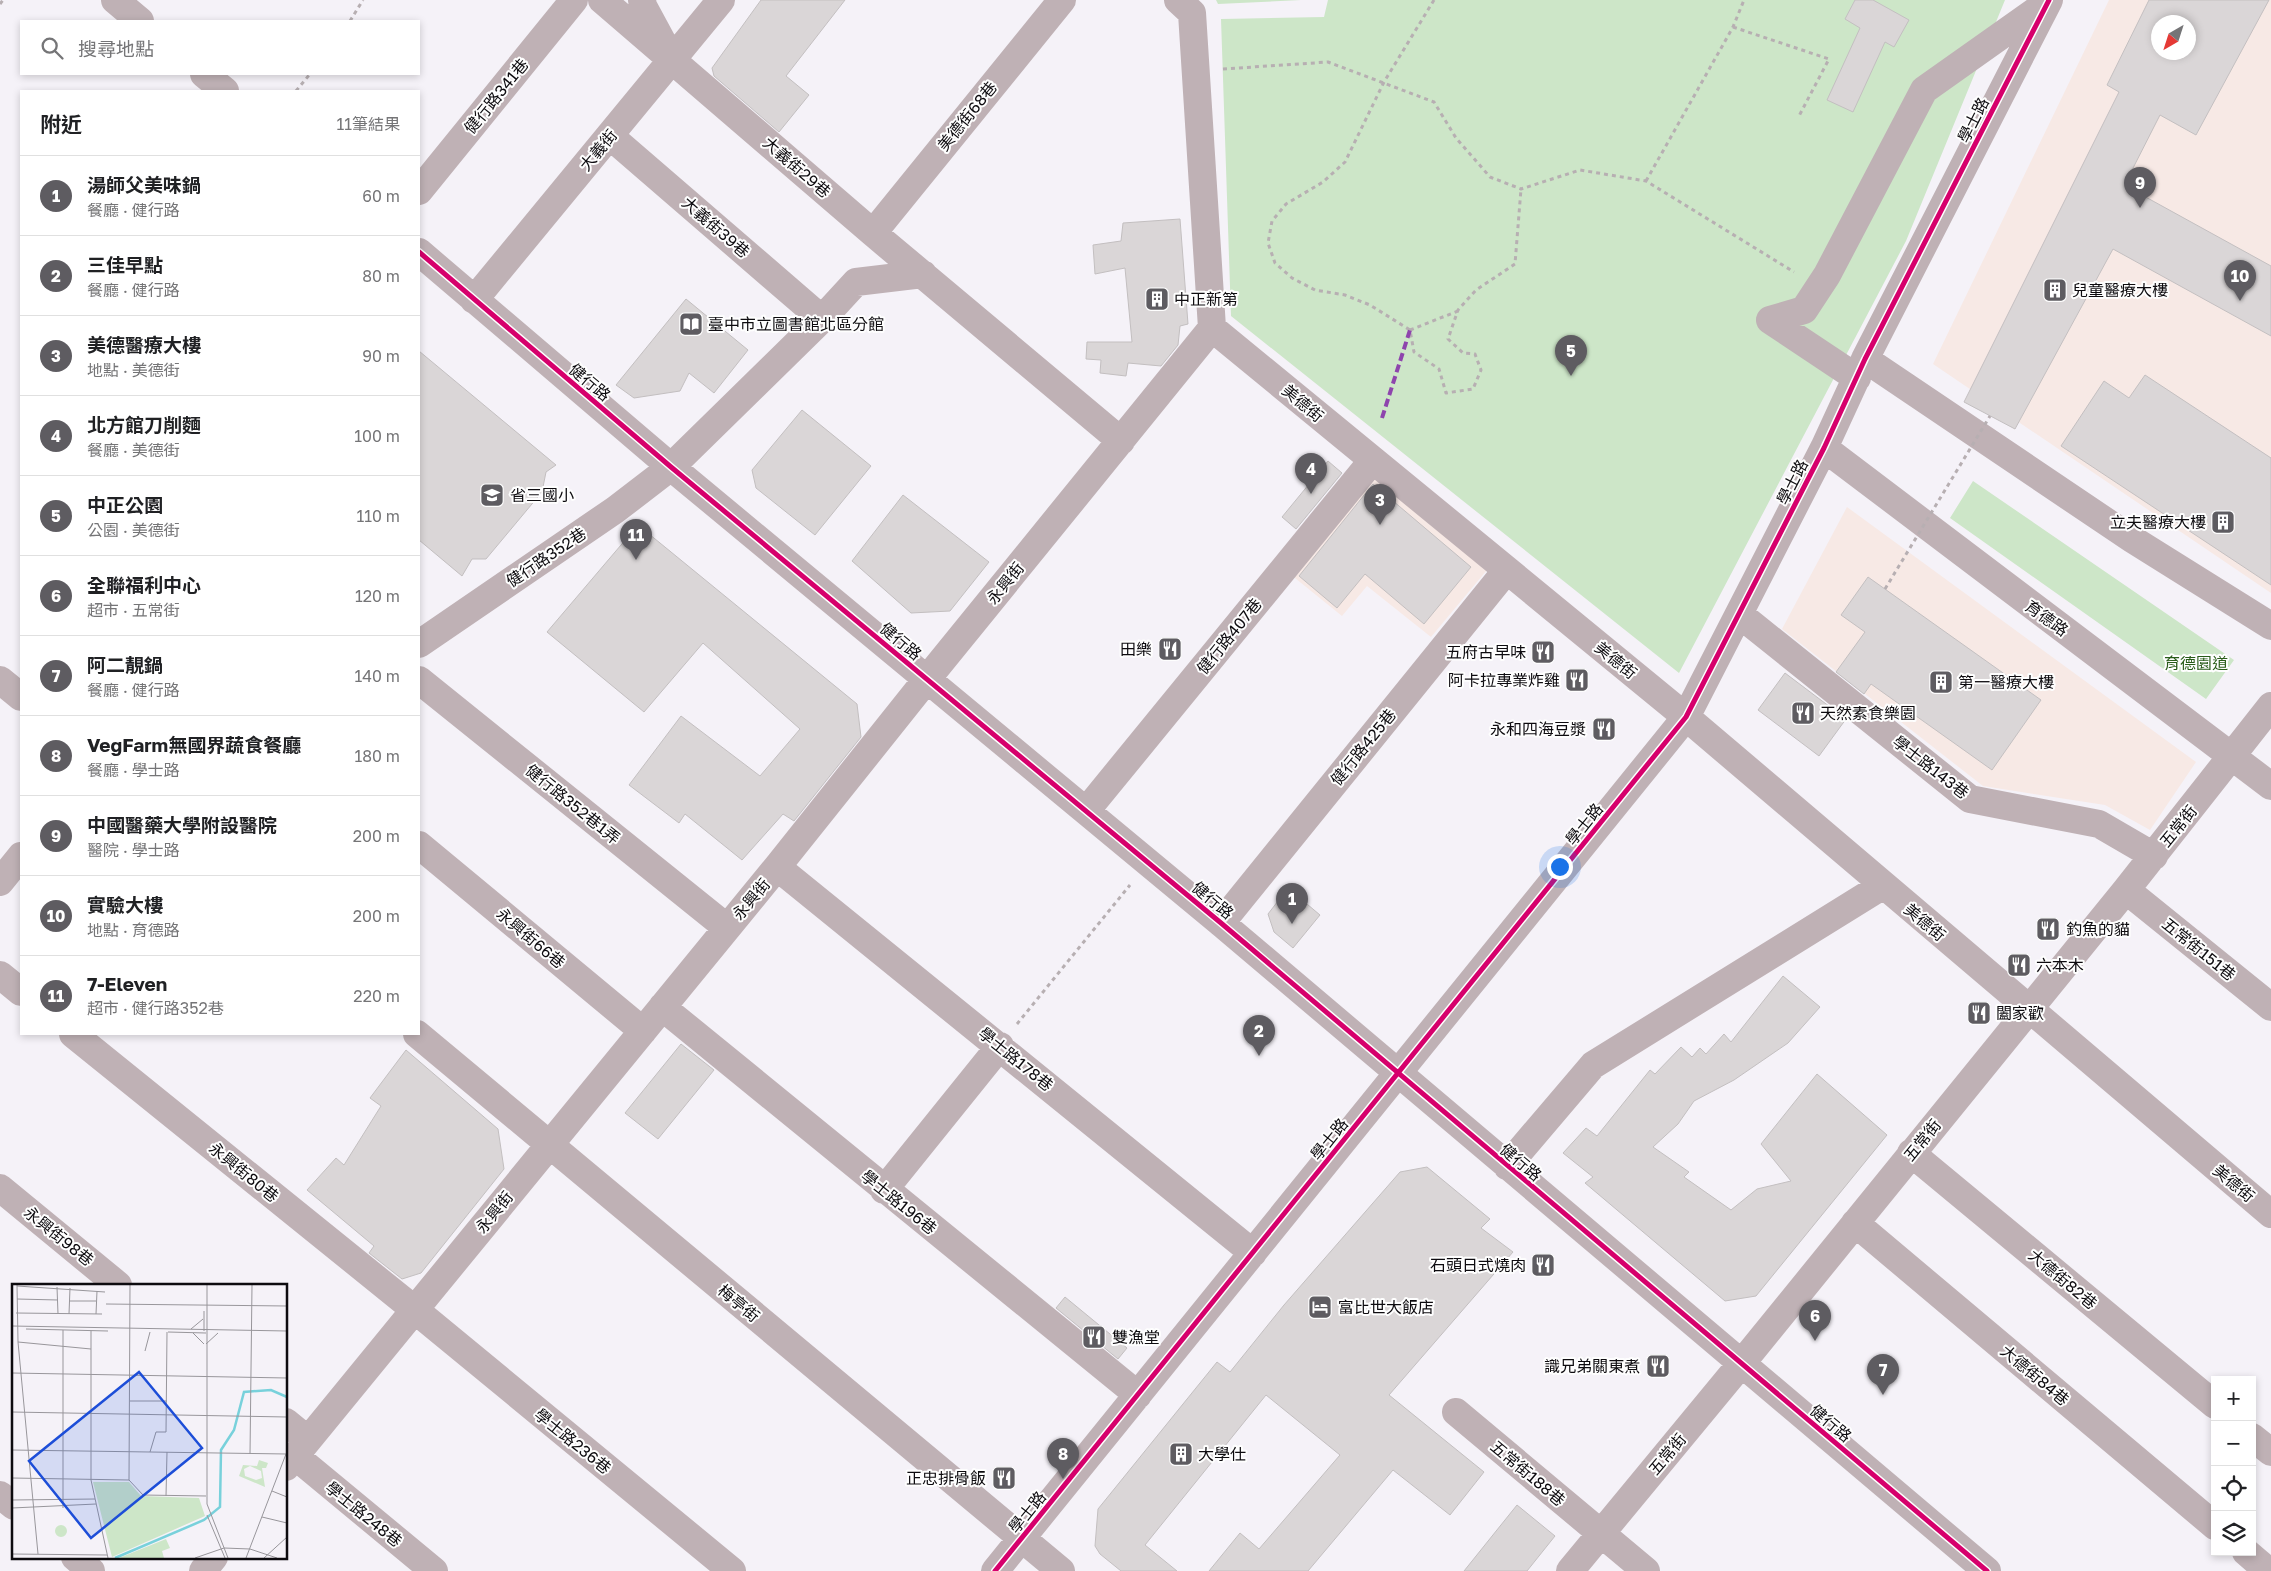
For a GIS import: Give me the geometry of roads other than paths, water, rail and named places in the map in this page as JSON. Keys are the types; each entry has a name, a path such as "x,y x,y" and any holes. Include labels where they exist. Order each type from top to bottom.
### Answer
{"street":[{"path":"115,0 139,20"},
{"name":"健行路341巷","path":"420,190 574,0"},
{"name":"大義街29巷","path":"602,0 1121,441"},
{"path":"642,0 643,6 672,59"},
{"name":"大義街","path":"474,300 721,0"},
{"name":"美德街68巷","path":"873,232 1062,0"},
{"path":"1178,0 1192,13 1212,328"},
{"path":"2048,2 1924,90 1827,275 1804,310 1770,320 1861,369 2271,626"},
{"name":"學士路","path":"994,1571 1686,717 1824,448 1861,369 2048,2"},
{"path":"205,75 224,90"},
{"name":"大義街39巷","path":"610,136 822,318"},
{"name":"健行路","path":"420,253 671,467 1221,923 1987,1571"},
{"path":"671,467 856,282 924,274"},
{"name":"永興街","path":"296,1454 726,927 778,867 927,679 1212,328"},
{"name":"美德街","path":"1212,328 1686,717 1882,886 2271,1214"},
{"name":"育德路","path":"1824,448 2031,606 2234,756 2271,786"},
{"name":"健行路407巷","path":"1086,811 1372,460"},
{"name":"健行路352巷","path":"420,643 616,510 671,467"},
{"name":"健行路425巷","path":"1221,923 1506,571"},
{"name":"學士路143巷","path":"1739,614 1970,798 2099,824 2154,856"},
{"path":"0,680 20,696"},
{"name":"健行路352巷1弄","path":"420,681 726,927"},
{"name":"五常街","path":"1570,1571 2154,856 2234,756 2271,706"},
{"name":"永興街66巷","path":"420,846 643,1031"},
{"path":"0,882 20,857"},
{"name":"學士路178巷","path":"778,867 1253,1253"},
{"path":"1507,1166 1593,1065 1882,886"},
{"name":"五常街151巷","path":"2126,890 2271,1007"},
{"path":"0,975 20,991"},
{"name":"學士路196巷","path":"662,1007 884,1190 1138,1395"},
{"name":"永興街80巷","path":"73,1035 415,1310"},
{"name":"梅亭街","path":"419,1035 1061,1571"},
{"path":"884,1190 1000,1046"},
{"name":"大德街82巷","path":"1910,1154 2211,1403"},
{"name":"永興街98巷","path":"0,1188 117,1284"},
{"name":"大德街84巷","path":"1855,1223 2211,1523"},
{"name":"學士路236巷","path":"415,1310 732,1571"},
{"name":"五常街188巷","path":"1456,1412 1646,1571"},
{"path":"288,1428 296,1454"},
{"path":"2256,1439 2271,1452"},
{"name":"學士路248巷","path":"296,1454 434,1571"},
{"path":"0,1495 12,1504"},
{"path":"2251,1556 2269,1570"},
{"path":"76,1558 91,1571"},
{"path":"204,1571 213,1558"}],"place":[{"name":"中國醫藥大學附設醫院","path":"2140,208"},
{"name":"兒童醫療大樓","path":"2055,290"},
{"name":"中正新第","path":"1157,299"},
{"name":"實驗大樓","path":"2240,301"},
{"name":"臺中市立圖書館北區分館","path":"691,324"},
{"name":"中正公園","path":"1571,376"},
{"name":"北方館刀削麵","path":"1311,494"},
{"name":"省三國小","path":"492,495"},
{"name":"立夫醫療大樓","path":"2223,522"},
{"name":"美德醫療大樓","path":"1380,525"},
{"name":"7-Eleven","path":"636,560"},
{"name":"田樂","path":"1170,649"},
{"name":"五府古早味","path":"1543,652"},
{"name":"阿卡拉專業炸雞","path":"1577,680"},
{"name":"第一醫療大樓","path":"1941,682"},
{"name":"天然素食樂園","path":"1803,713"},
{"name":"永和四海豆漿","path":"1604,729"},
{"name":"湯師父美味鍋","path":"1292,924"},
{"name":"釣魚的貓","path":"2048,929"},
{"name":"六本木","path":"2019,965"},
{"name":"闔家歡","path":"1979,1013"},
{"name":"三佳早點","path":"1259,1056"},
{"name":"石頭日式燒肉","path":"1543,1265"},
{"name":"富比世大飯店","path":"1320,1307"},
{"name":"雙漁堂","path":"1094,1337"},
{"name":"全聯福利中心","path":"1815,1341"},
{"name":"識兄弟關東煮","path":"1658,1366"},
{"name":"阿二靚鍋","path":"1883,1395"},
{"name":"大學仕","path":"1181,1454"},
{"name":"正忠排骨飯","path":"1004,1478"},
{"name":"VegFarm無國界蔬食餐廳","path":"1063,1479"}],"park label":[{"name":"育德園道","path":"2196,663"}]}
